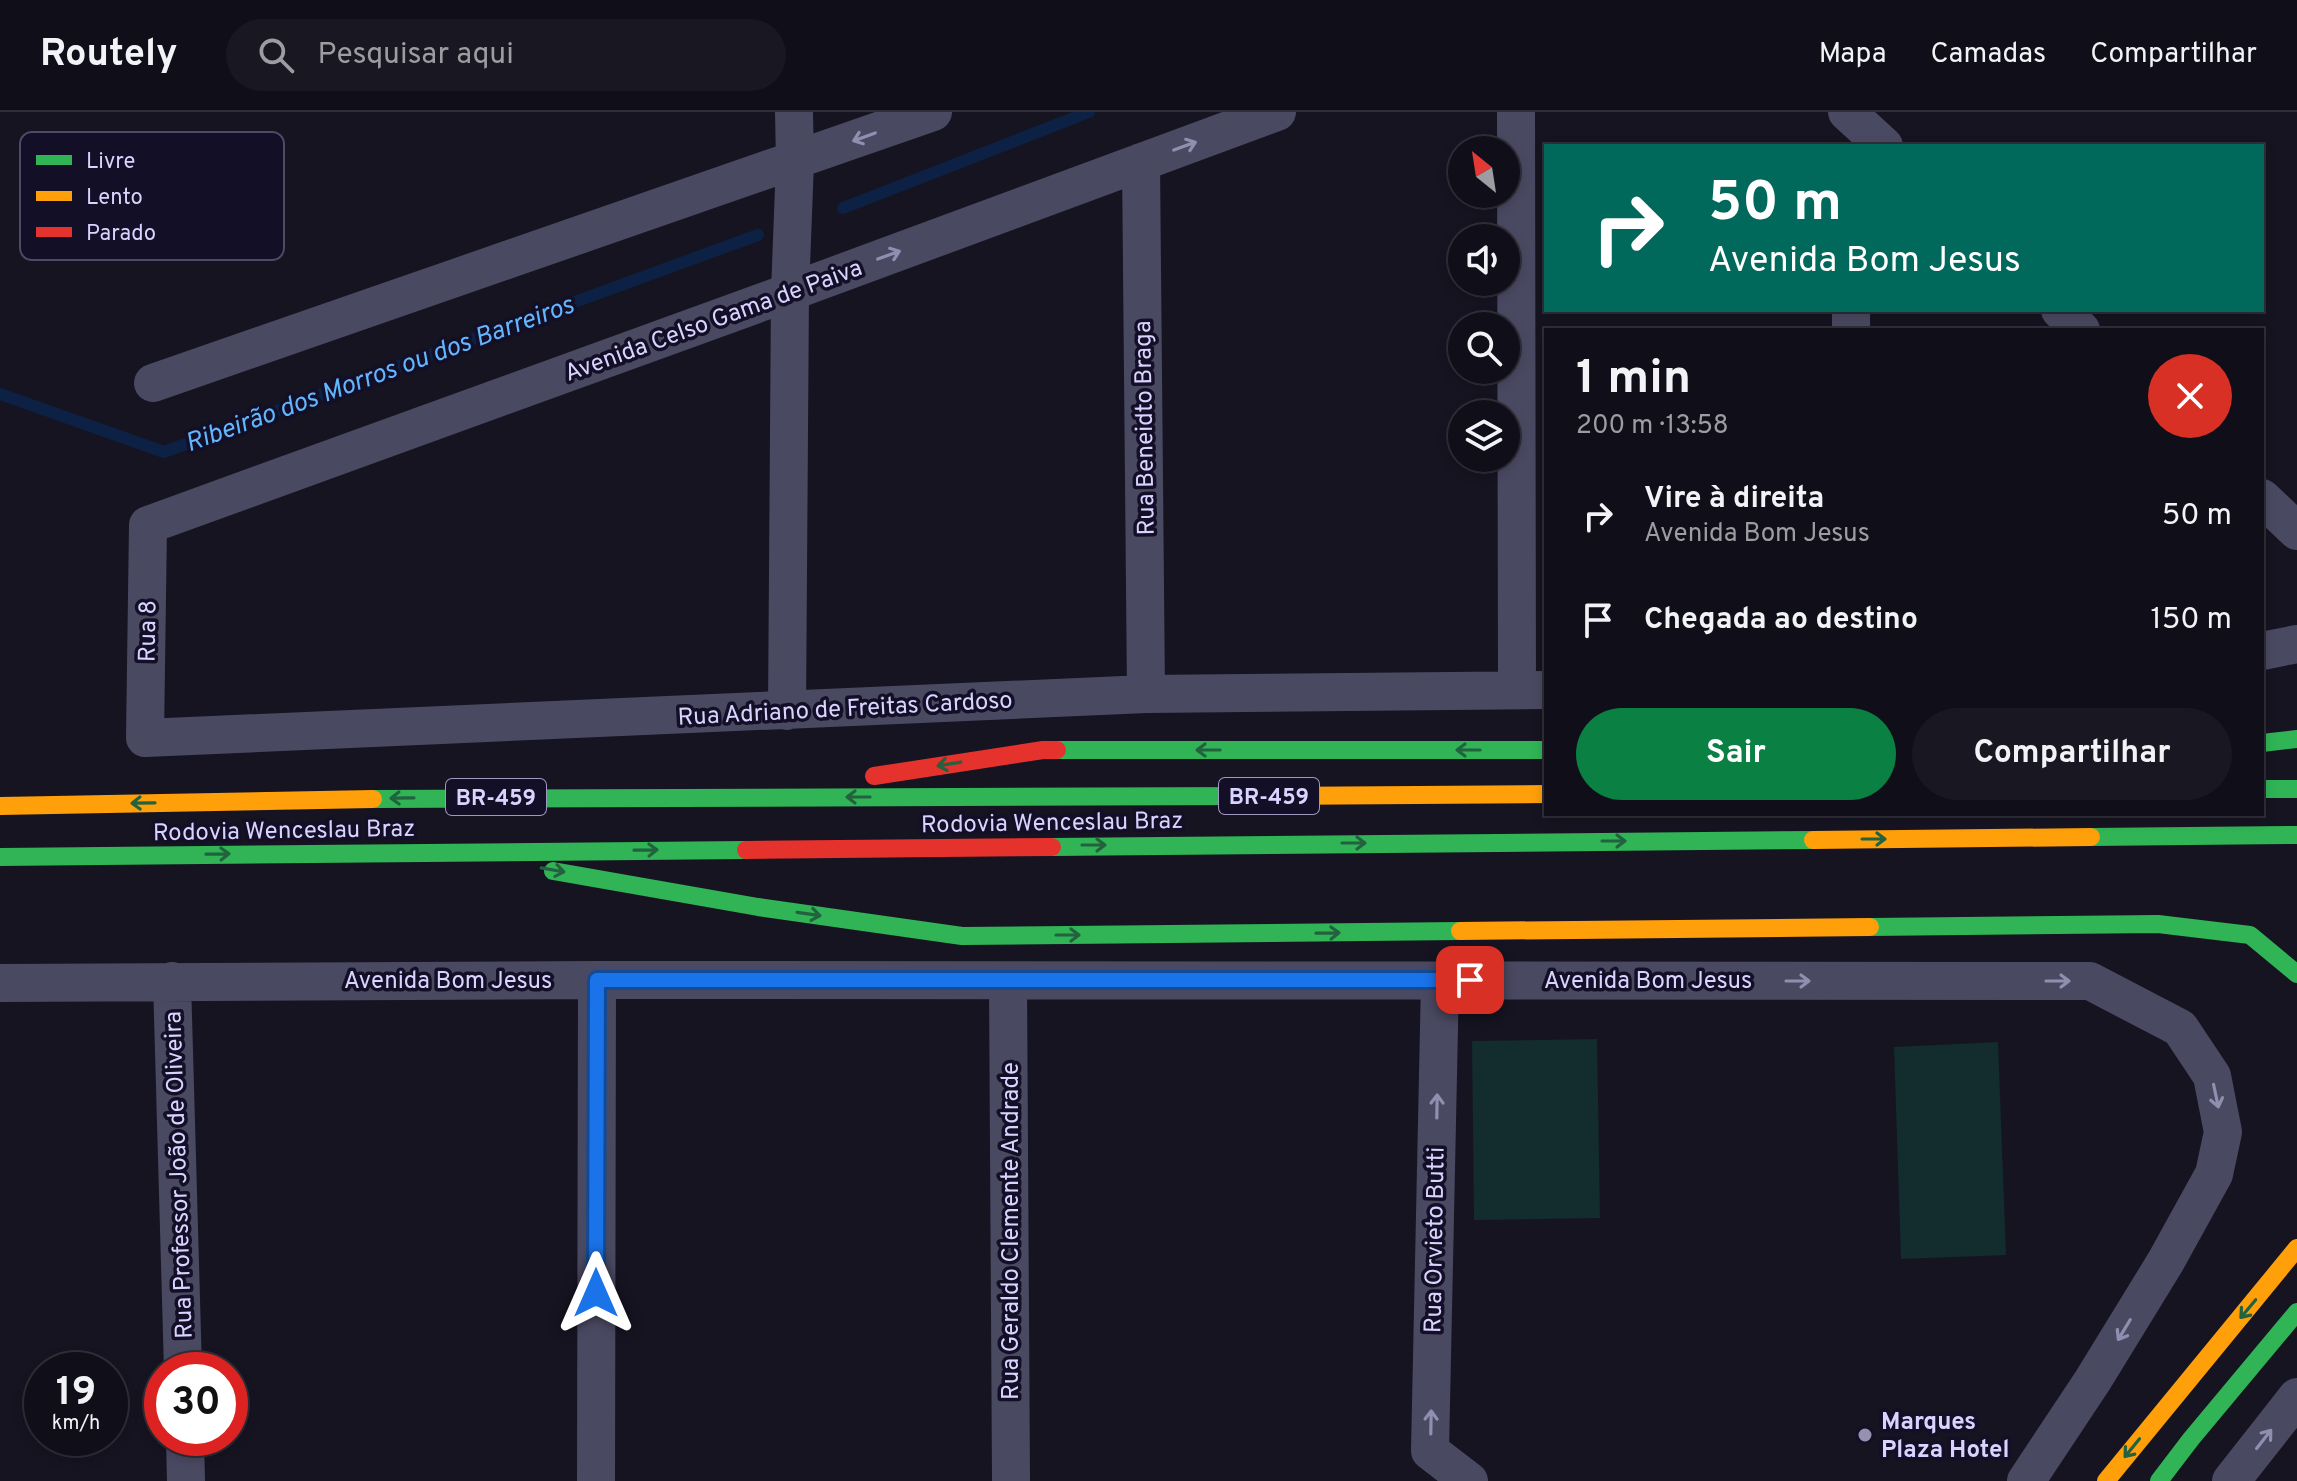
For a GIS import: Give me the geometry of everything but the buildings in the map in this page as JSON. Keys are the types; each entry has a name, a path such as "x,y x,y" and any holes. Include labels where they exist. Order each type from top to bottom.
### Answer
{"main road":[{"path":"2264,743 2297,739"},
{"path":"448,797 809,786 1043,750 1544,750"},
{"path":"2264,789 2297,789"},
{"name":"Rodovia Wenceslau Braz","path":"0,806 448,797 1544,794"},
{"name":"Rodovia Wenceslau Braz","path":"0,857 2297,835"},
{"path":"449,852 758,907 962,936 2158,924 2250,935 2297,974"},
{"path":"2106,1481 2297,1248"},
{"path":"2159,1481 2297,1312"}],"street":[{"path":"787,711 794,112"},
{"path":"153,383 933,112"},
{"name":"Avenida Celso Gama de Paiva","path":"148,525 1277,112"},
{"path":"1516,112 1532,690"},
{"path":"1847,112 1848,144"},
{"path":"1847,112 1882,144"},
{"name":"Rua Beneidto Braga","path":"1141,162 1146,694"},
{"path":"2062,312 2079,328"},
{"path":"2264,500 2297,531"},
{"name":"Rua 8","path":"145,738 148,525"},
{"path":"2264,651 2297,644"},
{"name":"Rua Adriano de Freitas Cardoso","path":"145,738 1146,694 1532,690"},
{"path":"596,1481 597,980"},
{"name":"Avenida Bom Jesus","path":"0,983 597,980 2090,981 2180,1028 2212,1076 2223,1132 2214,1174 2166,1261 2108,1357 2026,1481"},
{"name":"Rua Orvieto Butti","path":"1440,980 1430,1451 1469,1481"},
{"name":"Rua Professor João de Oliveira","path":"172,981 182,1352"},
{"name":"Rua Geraldo Clemente Andrade","path":"1008,981 1011,1481"},
{"path":"2231,1481 2297,1397"},
{"path":"185,1456 186,1481"}],"green space":[{"path":"1597,1039 1600,1218 1474,1220 1472,1041"},
{"path":"1998,1042 2006,1255 1901,1259 1894,1047"}],"waterway":[{"name":"Ribeirão dos Morros ou dos Barreiros","path":"843,208 1089,112"},
{"name":"Ribeirão dos Morros ou dos Barreiros","path":"0,394 164,452 758,235"}],"traffic: fast":[{"path":"2264,743 2297,739"},
{"path":"1057,750 1544,750"},
{"path":"2264,789 2297,789"},
{"path":"373,799 1253,796"},
{"path":"2091,837 2297,835"},
{"path":"1052,847 1813,840"},
{"path":"0,857 746,850"},
{"path":"553,871 758,907 962,936 1460,931"},
{"path":"1870,927 2158,924 2250,935 2297,974"},
{"path":"2159,1481 2297,1312"}],"traffic: slow":[{"path":"1253,796 1544,794"},
{"path":"0,806 373,799"},
{"path":"1813,840 2091,837"},
{"path":"1460,931 1870,927"},
{"path":"2106,1481 2297,1248"}],"traffic: jam":[{"path":"874,776 1057,750"},
{"path":"746,850 1052,847"}],"place":[{"name":"Marques Plaza Hotel","path":"1865,1435"}],"route":[{"path":"596,1293 597,980 1470,980"}]}
